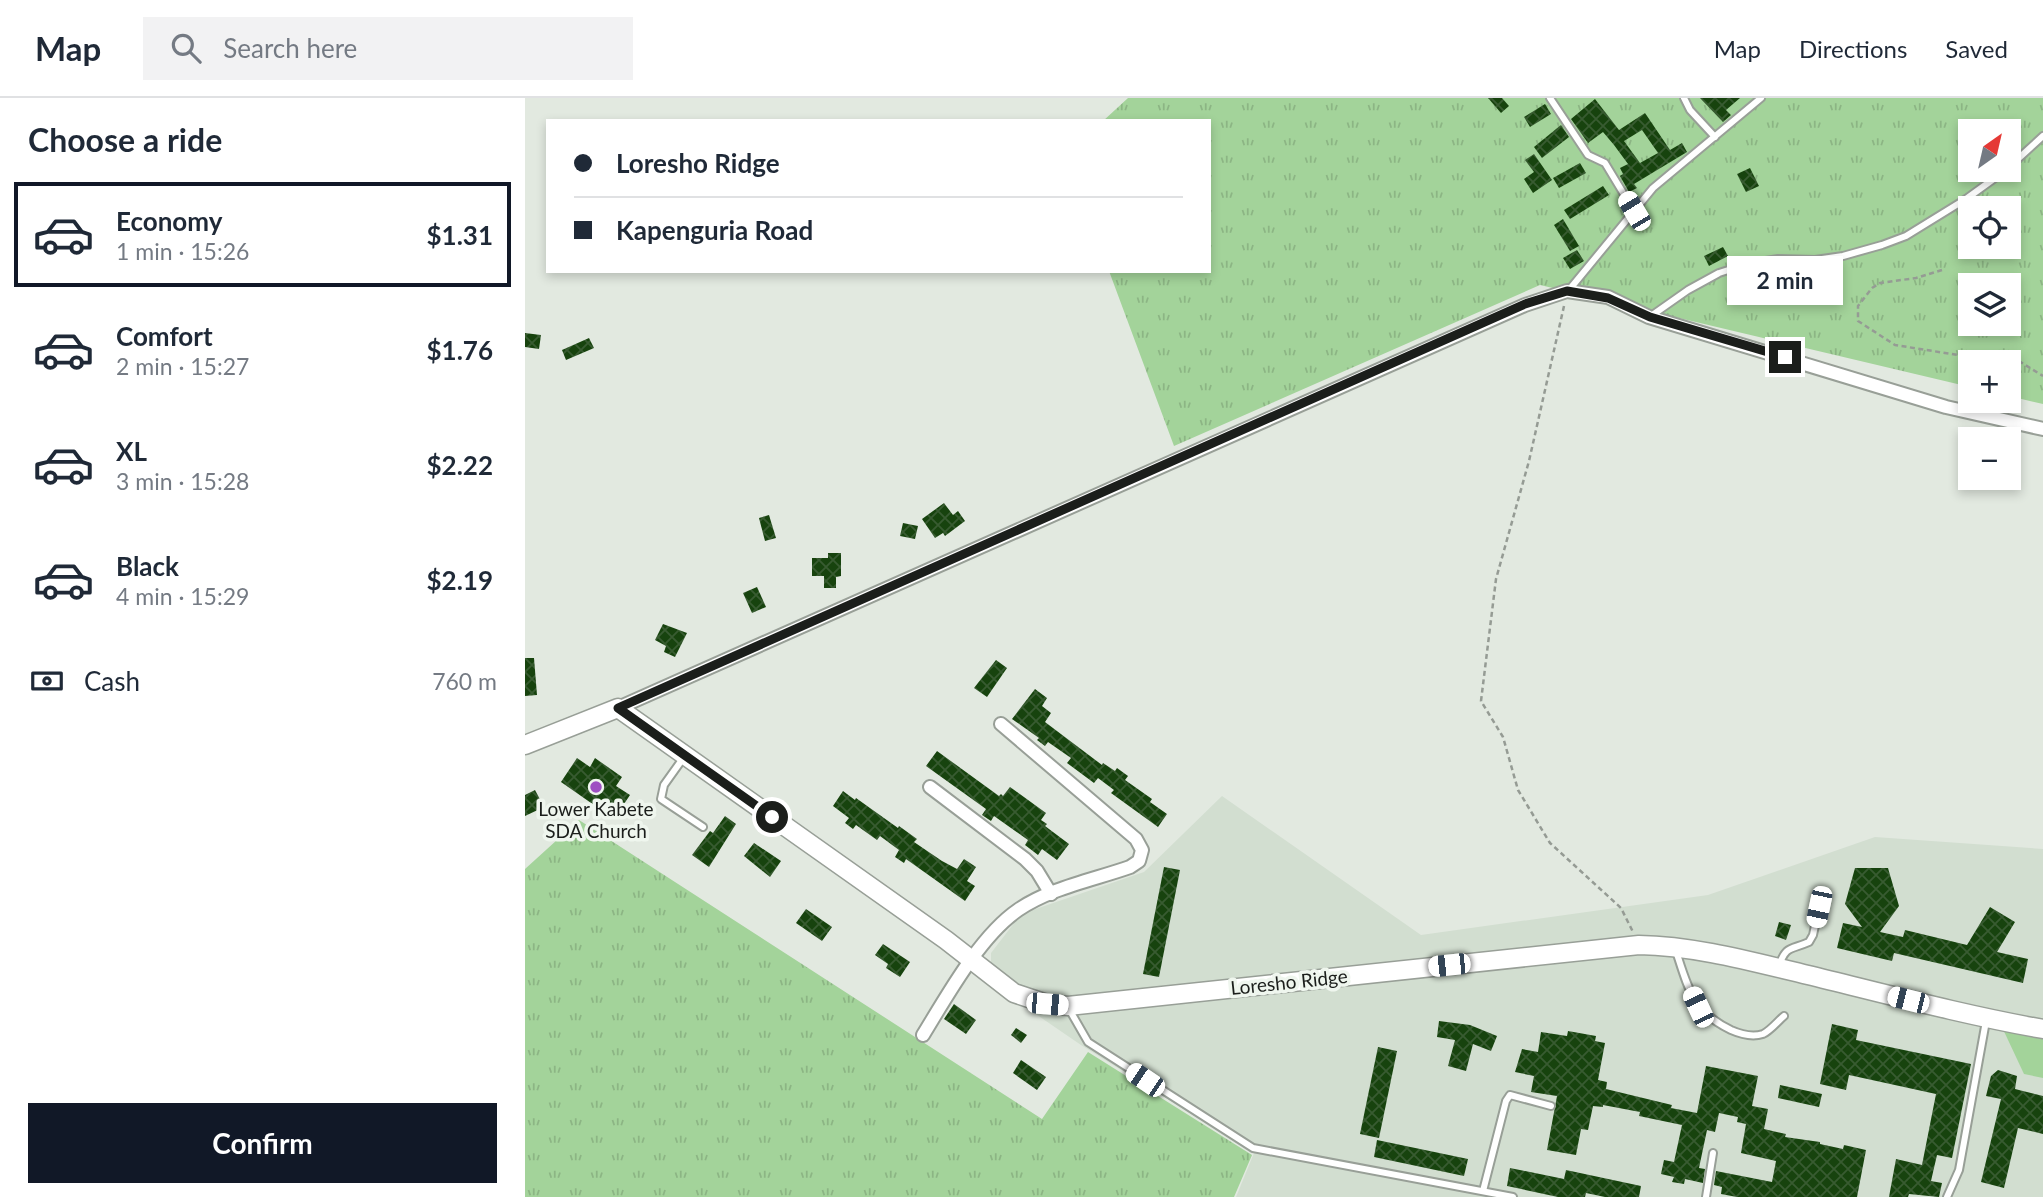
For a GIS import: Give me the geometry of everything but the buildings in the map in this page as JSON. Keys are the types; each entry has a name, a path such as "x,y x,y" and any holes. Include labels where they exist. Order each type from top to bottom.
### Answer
{"street":[{"path":"525,746 618,708 1525,304 1567,291 1608,298 1650,317 1946,407 2043,429"},
{"name":"Loresho Ridge","path":"618,708 1014,993 1047,1004 1067,1006 1639,945 1674,946 1778,968 1987,1019 2043,1029"},
{"path":"923,1035 970,960 1016,911 1051,894 1129,867 1139,861 1142,850 1136,839 1001,724"},
{"path":"930,787 1025,859 1037,871 1051,894"}],"lane":[{"path":"1550,98 1588,155 1605,163 1634,211"},
{"path":"1684,98 1690,110 1715,137"},
{"path":"1567,291 1653,188 1761,98"},
{"path":"2021,156 2043,136"},
{"path":"1650,317 1688,290 1729,270 1778,259 1815,260 1843,256 1882,246 1906,236 1989,182"},
{"path":"685,755 664,785 661,799 703,827"},
{"path":"1778,968 1783,953 1790,947 1809,942 1819,907"},
{"path":"1674,946 1685,980 1698,1007 1718,1024 1742,1035 1764,1034 1784,1016"},
{"path":"1067,1006 1088,1042 1253,1148 1513,1197"},
{"path":"1947,1197 1959,1170 1987,1019"},
{"path":"1483,1191 1506,1101 1510,1096 1551,1106"},
{"path":"1706,1197 1713,1153"}],"path":[{"path":"1942,270 1916,278 1880,283 1871,288 1859,306 1856,314 1858,321 1895,345 1983,359 2014,358 2043,376"},
{"path":"1567,291 1529,461 1496,579 1481,701 1503,737 1518,790 1550,843 1621,908 1639,945"}],"shaded area":[{"path":"1222,796 1421,935 1708,895 1875,837 2043,849 2043,1197 1236,1197 1254,1153 1081,1045 986,980 991,975 991,953 1021,914 1144,872"}],"green space":[{"path":"1128,98 2043,98 2043,404 2021,399 2021,350 1958,350 1958,384 1540,285 1174,446 1110,273 1211,273 1211,119 1105,119"},
{"path":"579,820 1042,1119 1088,1052 1252,1155 1234,1197 525,1197 525,869"},
{"path":"2001,1025 2043,1035 2043,1078 2024,1074"}],"place":[{"name":"Lower Kabete SDA Church","path":"596,787"}],"route":[{"path":"772,817 618,708 1525,304 1567,291 1608,298 1650,317 1785,357"}]}
